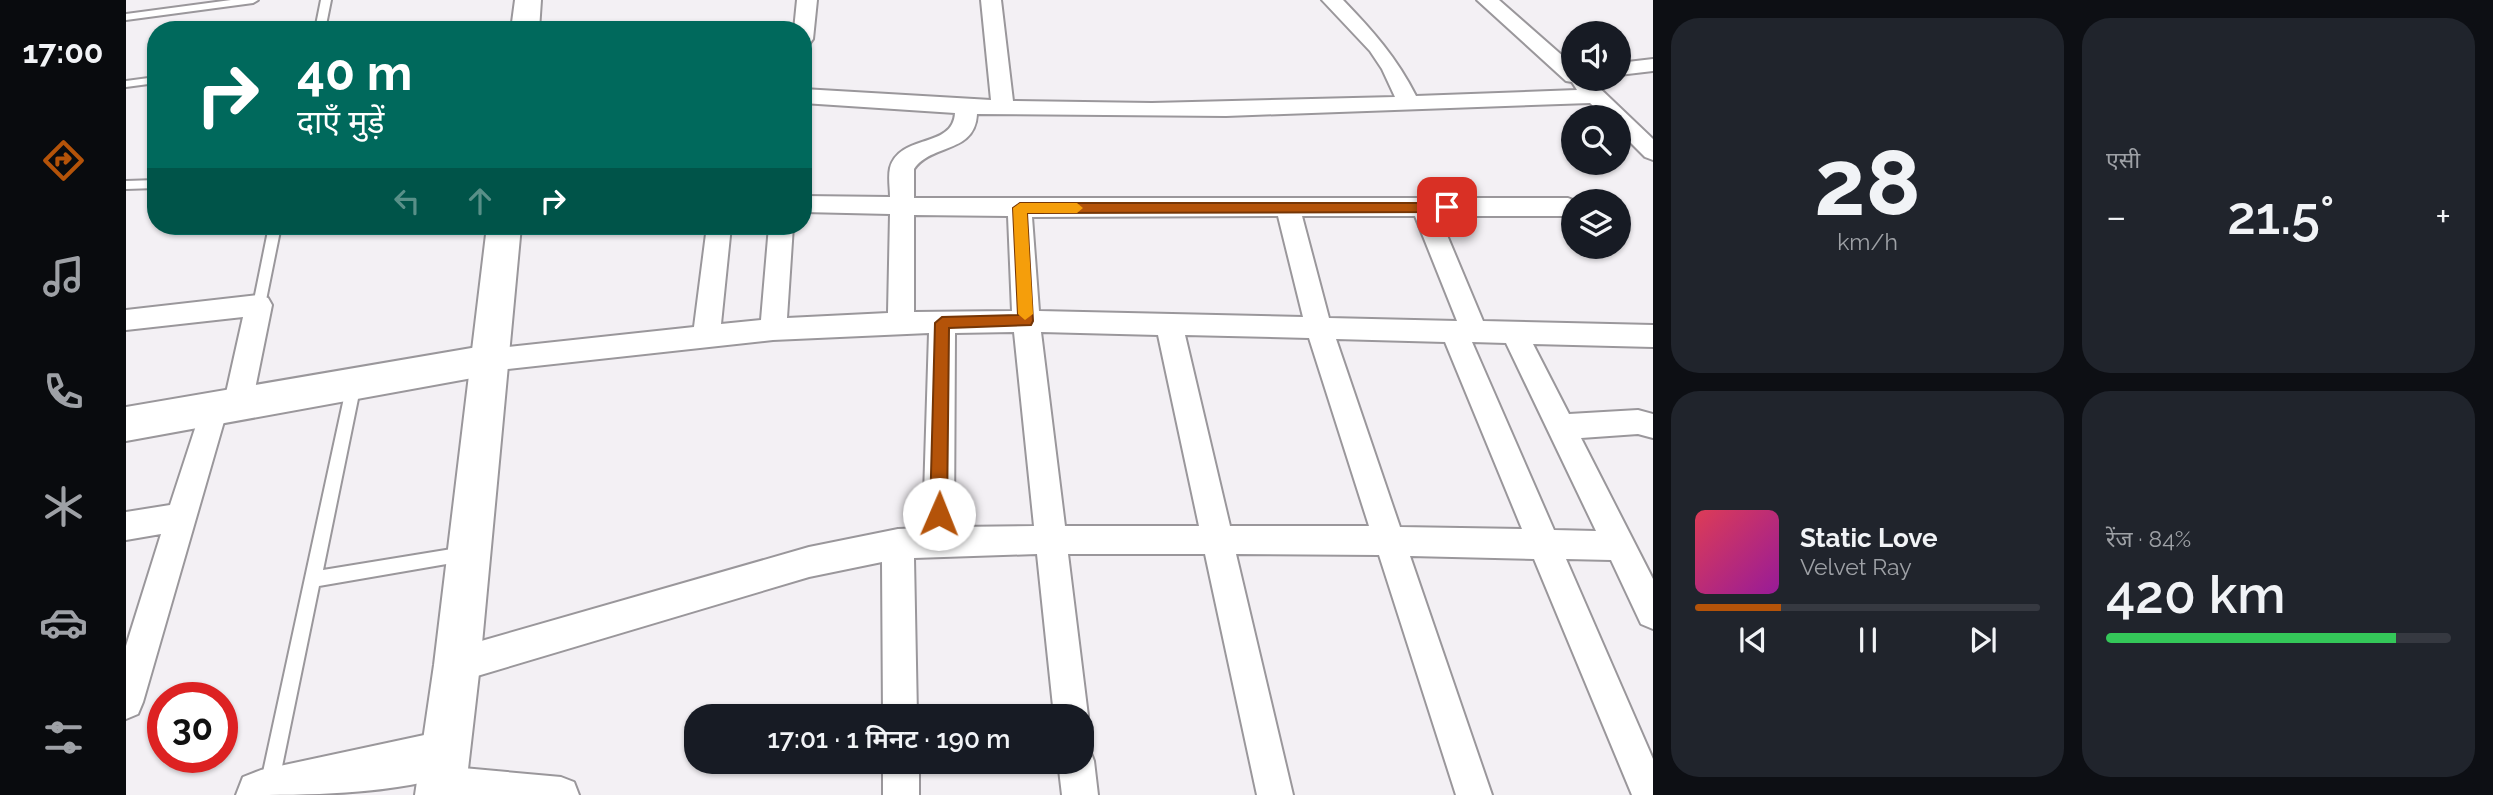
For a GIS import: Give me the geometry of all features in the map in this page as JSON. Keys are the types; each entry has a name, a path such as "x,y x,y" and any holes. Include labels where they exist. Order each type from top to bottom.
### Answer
{"main road":[{"path":"526,21 528,0"},
{"path":"264,794 442,778 457,665 503,235"},
{"path":"126,424 489,360"}],"street":[{"path":"805,21 807,0"},
{"path":"990,0 1003,108"},
{"path":"1332,0 1385,58 1409,103"},
{"path":"1487,0 1561,65"},
{"path":"1631,67 1653,65"},
{"path":"1590,91 1605,105"},
{"path":"812,97 1003,108 1276,108 1596,96"},
{"path":"901,323 902,168 907,158 918,149 950,141 961,134 967,124 966,106"},
{"path":"1631,131 1653,152"},
{"path":"812,204 1020,208 1561,207"},
{"path":"1423,207 1464,331 1545,544 1650,795"},
{"path":"1020,208 1026,321 1070,704"},
{"path":"1288,208 1319,330 1474,795"},
{"path":"706,336 718,235"},
{"path":"773,329 780,235"},
{"path":"126,320 259,304 226,406 181,517 127,694"},
{"path":"489,360 773,329 901,323 1026,321 1653,336"},
{"path":"938,542 942,323"},
{"path":"1168,325 1275,795"},
{"path":"1514,333 1653,613"},
{"path":"1560,427 1638,422 1653,426"},
{"path":"126,526 181,517"},
{"path":"457,665 809,562 898,544 1216,540 1618,546"},
{"path":"898,544 900,704"},
{"path":"901,774 901,795"},
{"path":"1078,774 1080,795"},
{"path":"442,778 561,795"}],"lane":[{"path":"126,17 253,0"},
{"path":"322,21 326,0"},
{"path":"126,84 147,81"},
{"path":"126,185 147,184"},
{"path":"259,304 273,235"},
{"path":"264,794 354,384"},
{"path":"313,579 469,553"}],"slow traffic":[{"path":"1025,314 1020,208 1077,208"}],"route":[{"path":"939,514 942,323 1026,321 1020,208 1447,207"}]}
